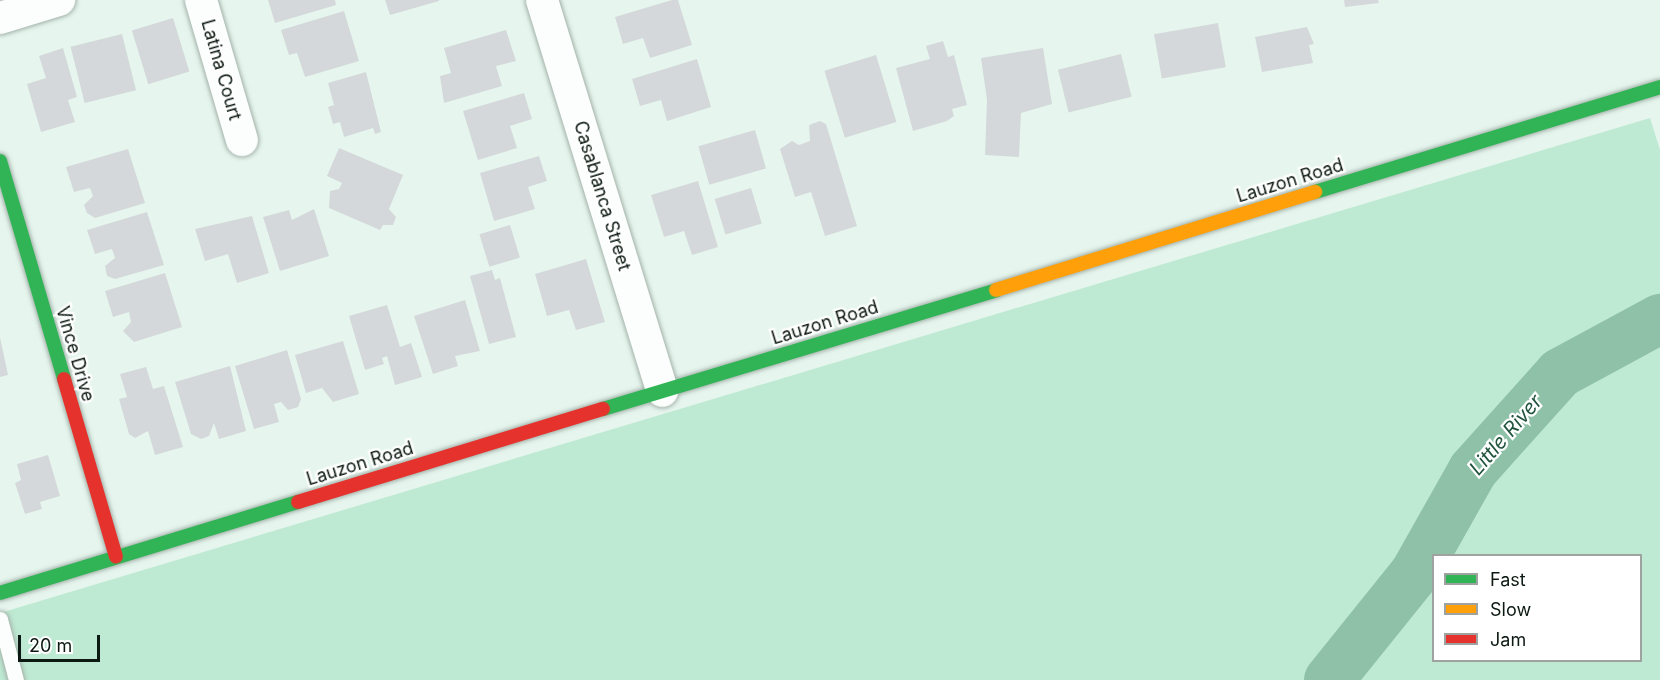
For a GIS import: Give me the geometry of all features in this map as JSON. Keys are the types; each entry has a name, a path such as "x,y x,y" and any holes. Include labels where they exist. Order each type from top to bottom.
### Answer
{"street":[{"path":"0,18 59,0"},
{"name":"Latina Court","path":"201,0 242,140"},
{"name":"Casablanca Street","path":"542,0 662,391"},
{"name":"Lauzon Road","path":"0,592 1660,87"},
{"name":"Vince Drive","path":"0,161 116,557"}],"lane":[{"path":"0,619 16,680"}],"green space":[{"path":"1650,118 1660,150 1660,680 0,680 0,613"}],"building":[{"path":"268,0 335,0 336,5 275,23"},
{"path":"385,0 439,0 439,1 390,15"},
{"path":"678,0 692,45 650,58 643,38 623,44 615,17"},
{"path":"1344,0 1378,0 1379,3 1345,7"},
{"path":"344,11 359,61 305,77 297,53 289,55 281,30"},
{"path":"173,18 189,72 148,84 132,31"},
{"path":"1218,23 1226,67 1162,79 1154,34"},
{"path":"1307,27 1314,44 1309,45 1313,63 1262,72 1255,37"},
{"path":"506,30 516,61 496,66 502,86 444,103 440,76 451,73 444,48"},
{"path":"122,34 136,90 85,103 71,47"},
{"path":"943,41 948,57 954,55 967,105 952,109 954,116 947,121 913,131 896,68 930,59 926,46"},
{"path":"63,48 77,97 68,100 75,122 41,132 27,84 46,78 39,56"},
{"path":"1043,48 1052,104 1021,113 1019,157 985,155 987,100 981,58"},
{"path":"1121,54 1132,97 1069,112 1058,70"},
{"path":"876,55 896,122 845,138 824,71"},
{"path":"697,59 711,107 667,121 661,100 640,106 632,79"},
{"path":"366,72 381,132 375,134 373,128 344,137 340,122 333,124 328,107 334,105 328,83"},
{"path":"524,93 532,119 510,126 517,148 478,160 463,111"},
{"path":"820,121 826,124 857,226 825,236 811,192 795,197 780,149 792,141 799,145 810,141 809,125"},
{"path":"755,130 766,168 709,185 698,146"},
{"path":"339,148 403,175 389,209 396,217 393,225 383,225 380,230 329,208 330,191 339,189 342,183 327,176"},
{"path":"128,149 145,203 95,218 87,213 84,205 93,196 90,188 74,192 66,167"},
{"path":"539,156 547,181 528,187 535,209 494,221 480,173"},
{"path":"698,181 718,247 692,255 684,231 664,237 651,195"},
{"path":"751,188 762,223 725,234 715,199"},
{"path":"314,209 329,256 280,271 263,217 289,210 292,220"},
{"path":"147,212 164,265 115,279 107,276 105,266 115,258 112,249 95,254 87,230"},
{"path":"252,216 269,273 237,283 228,254 205,261 195,229"},
{"path":"510,225 520,258 489,267 479,234"},
{"path":"586,259 605,322 576,330 569,310 547,316 535,274"},
{"path":"492,270 495,280 500,278 516,337 489,344 470,276"},
{"path":"165,273 182,327 134,342 123,331 131,322 129,312 113,317 105,291"},
{"path":"465,300 480,351 455,356 458,366 433,374 414,316"},
{"path":"387,305 400,347 411,343 422,377 395,385 387,356 382,358 384,364 365,370 349,316"},
{"path":"0,337 8,375 0,377"},
{"path":"343,341 359,394 333,402 322,388 306,393 295,355"},
{"path":"287,350 301,399 298,407 288,410 281,402 274,404 279,422 254,429 235,366"},
{"path":"230,366 246,431 219,439 214,423 209,436 201,439 191,434 175,382"},
{"path":"146,367 153,389 164,386 183,447 155,455 148,431 135,438 129,434 119,399 127,397 120,374"},
{"path":"48,455 60,496 40,502 42,509 25,514 15,483 21,480 17,464"}],"waterway":[{"name":"Little River","path":"1329,680 1415,573 1473,470 1560,373 1660,319"}],"traffic: fast":[{"path":"1315,192 1660,87"},
{"path":"0,161 64,379"},
{"path":"603,409 996,290"},
{"path":"0,593 298,502"}],"traffic: slow":[{"path":"996,290 1315,192"}],"traffic: jam":[{"path":"64,379 116,557"},
{"path":"298,502 603,409"}]}
